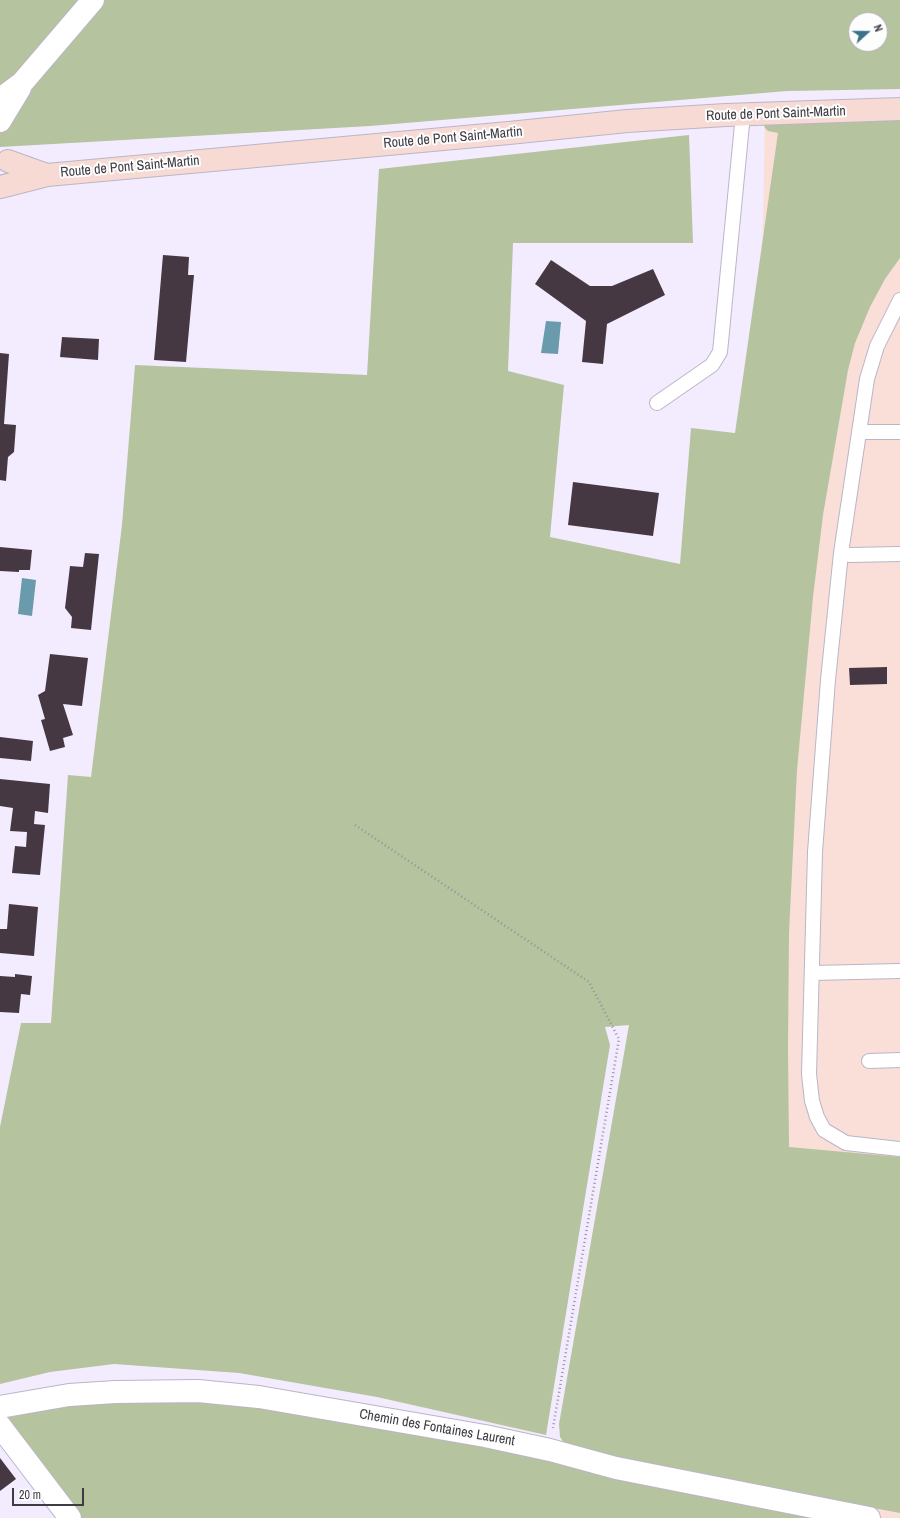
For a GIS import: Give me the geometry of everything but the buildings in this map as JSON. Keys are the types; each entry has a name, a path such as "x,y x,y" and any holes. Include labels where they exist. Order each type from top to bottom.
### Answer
{"main road":[{"name":"Route de Pont Saint-Martin","path":"4,155 47,175 626,121 743,114 900,109"},
{"path":"0,187 6,180 8,171 4,155"},
{"path":"0,187 47,175"}],"street":[{"path":"0,121 22,83 93,0"},
{"path":"0,99 22,83"},
{"name":"Chemin des Fontaines Laurent","path":"0,1407 69,1395 128,1391 198,1391 259,1397 485,1436 550,1450 616,1468 869,1518"},
{"path":"0,1426 70,1518"}],"lane":[{"path":"657,403 712,365 720,352 743,114"},
{"path":"900,300 877,346 867,379 860,432 840,553 821,761 816,852 809,1074 812,1101 817,1117 824,1130 846,1143 900,1149"},
{"path":"860,432 900,432"},
{"path":"840,553 850,555 900,554"},
{"path":"812,972 900,971"},
{"path":"869,1061 900,1060"}],"path":[{"path":"355,825 589,982 619,1039 550,1450"}],"shaded area":[{"path":"900,111 900,1518 739,1518 765,113"}],"green space":[{"path":"0,0 900,0 900,89 787,91 370,126 0,147"},
{"path":"900,119 900,258 885,279 870,307 855,343 848,370 823,515 813,597 797,770 789,933 788,1048 789,1147 900,1157 900,1513 623,1461 567,1447 560,1437 559,1424 629,1025 605,1027 610,1045 546,1435 377,1397 239,1373 114,1364 50,1372 0,1384 0,1127 21,1023 51,1023 68,775 91,777 122,525 135,365 367,375 379,169 689,135 693,243 513,243 508,371 564,385 550,537 680,564 691,428 735,433 778,133 768,131 763,123"},
{"path":"112,1401 197,1401 263,1405 374,1422 827,1518 80,1518 6,1418 51,1408"}],"water":[{"path":"546,321 561,322 558,354 541,353"},
{"path":"22,578 36,580 32,616 18,614"}]}
